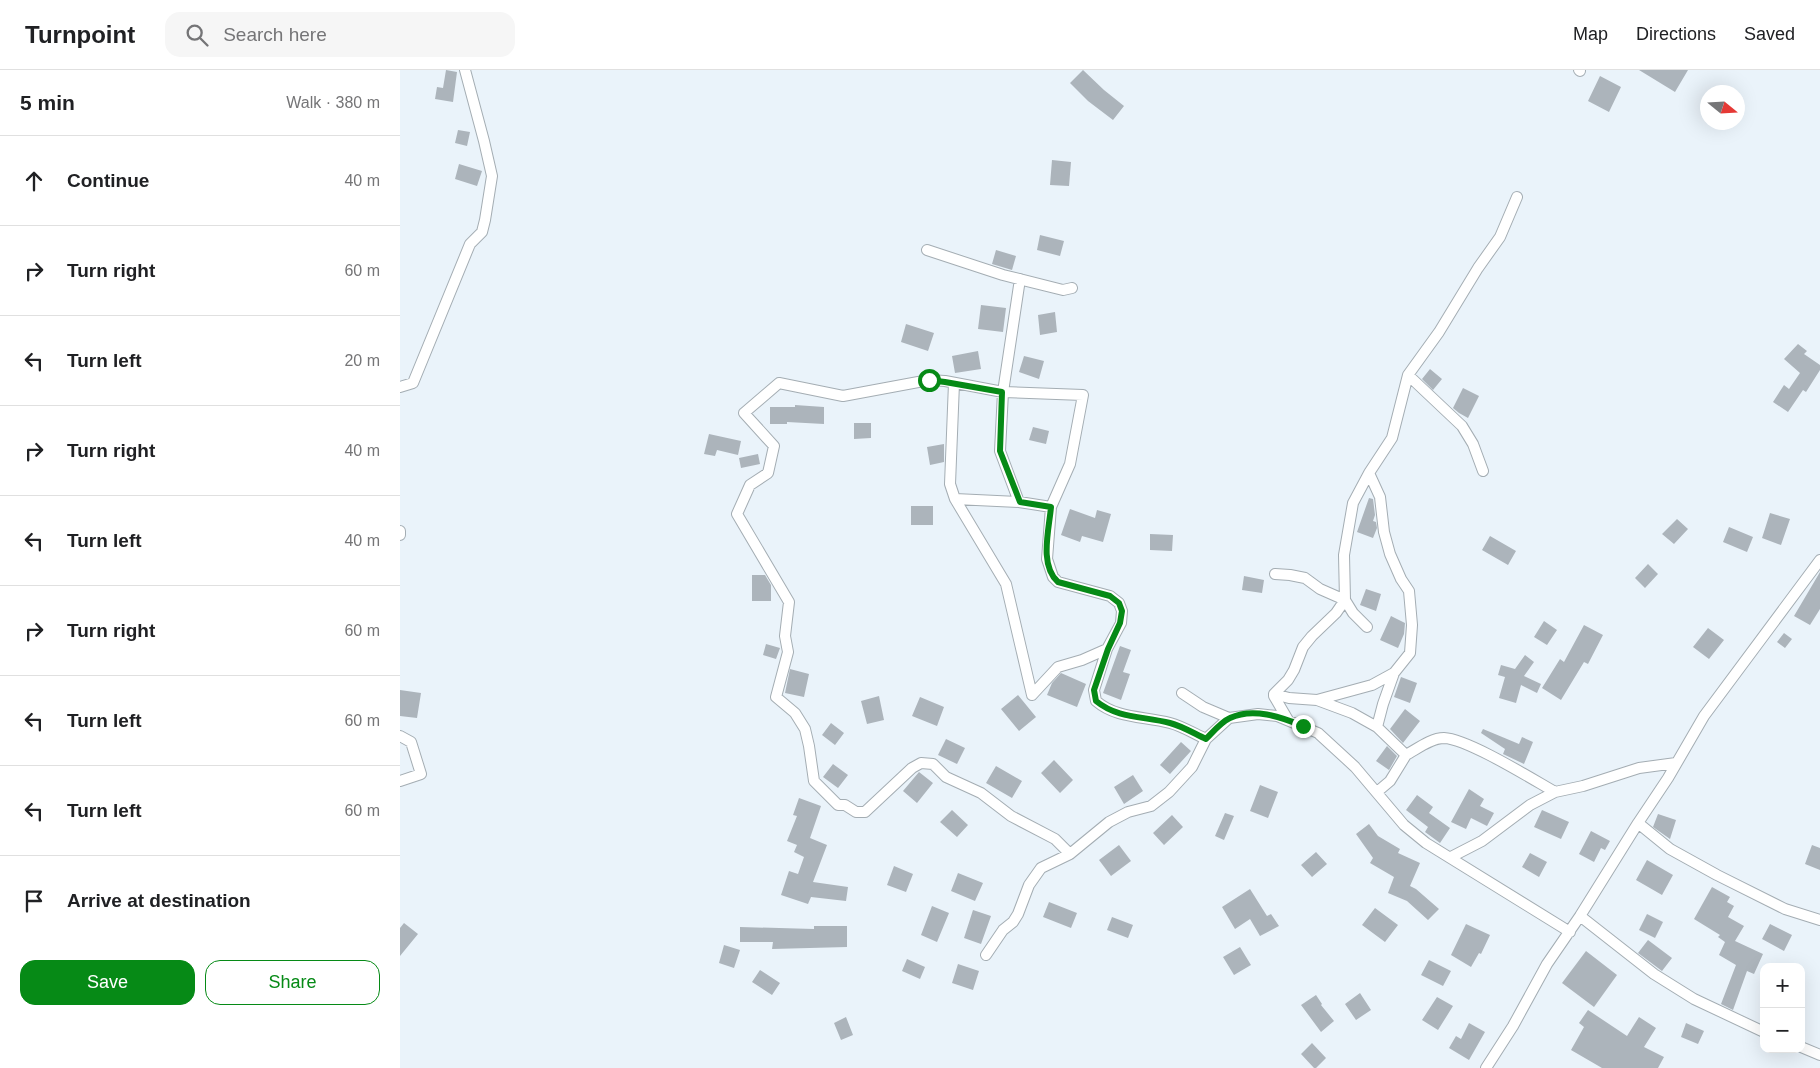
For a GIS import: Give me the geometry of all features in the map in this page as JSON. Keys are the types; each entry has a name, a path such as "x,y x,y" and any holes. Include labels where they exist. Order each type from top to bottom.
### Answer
{"street":[{"path":"400,387 413,383 470,244 482,232 485,220 492,176 465,70"},
{"path":"1367,627 1353,613 1345,600 1344,555 1353,502 1392,438 1408,375 1439,332 1478,268 1500,237 1517,197"},
{"path":"927,250 1020,279 1063,290 1072,288"},
{"path":"1020,279 1002,392 1000,451 1020,502"},
{"path":"1408,375 1462,426 1473,444 1483,471"},
{"path":"1070,854 1055,839 1011,816 981,793 946,776 932,764 921,763 912,768 865,812 856,812 845,805 838,805 814,781 810,746 805,729 795,713 776,697 788,652 785,636 789,602 736,514 750,485 768,472 774,446 744,413 779,383 843,396 929,380 1002,392 1082,395 1070,464 1051,507 1047,559 1053,577 1058,582 1110,596 1119,603 1122,611 1120,623 1108,649 1094,690 1096,701 1104,708 1117,713 1171,723 1206,739"},
{"path":"954,383 950,484 956,499 1006,584 1032,695 1058,667 1082,660 1108,649"},
{"path":"1369,473 1380,497 1384,532 1390,554 1401,579 1409,591 1412,625 1410,653 1394,673 1383,704 1378,727"},
{"path":"956,499 1020,502 1051,507"},
{"path":"1486,1068 1513,1026 1547,964 1570,932 1704,716 1820,560"},
{"path":"1275,574 1305,578 1320,589 1345,600"},
{"path":"1274,694 1288,680 1303,647 1336,613 1345,600"},
{"path":"1274,694 1298,700 1317,700 1372,685 1394,673"},
{"path":"1182,693 1203,707 1229,718"},
{"path":"1274,694 1288,720"},
{"path":"1317,700 1352,713 1378,727 1406,755"},
{"path":"986,955 1003,930 1013,922 1018,914 1029,884 1041,868 1070,854 1109,822 1128,812 1151,806 1168,792 1192,767 1206,739 1229,718 1258,714 1277,716 1318,733 1355,767 1404,825 1426,843 1570,932"},
{"path":"400,736 411,742 421,774 400,781"},
{"path":"1377,792 1390,781 1406,755 1426,743 1442,738 1456,740 1555,792"},
{"path":"1451,857 1482,841 1530,805 1555,792 1583,786 1639,768 1676,763"},
{"path":"1638,822 1670,849 1717,875 1785,909 1820,920"},
{"path":"1580,916 1654,974 1694,999 1760,1030"},
{"path":"1805,1049 1820,1055"}],"building":[{"path":"446,70 457,72 453,102 435,99 437,87 443,88"},
{"path":"1083,70 1124,106 1113,120 1088,101 1070,83"},
{"path":"1639,70 1688,70 1675,92"},
{"path":"1600,76 1621,87 1609,112 1588,101"},
{"path":"458,130 470,132 467,146 455,143"},
{"path":"1052,160 1071,162 1069,186 1050,185"},
{"path":"459,164 482,171 477,186 455,179"},
{"path":"1040,235 1064,241 1060,256 1037,250"},
{"path":"996,250 1016,256 1012,270 992,264"},
{"path":"981,305 1006,308 1003,332 978,329"},
{"path":"1055,312 1057,332 1040,335 1038,315"},
{"path":"906,324 934,333 928,351 901,342"},
{"path":"1798,344 1807,351 1804,354 1820,365 1820,370 1806,392 1803,390 1788,412 1773,402 1784,385 1789,389 1800,373 1784,359"},
{"path":"978,351 981,369 955,373 952,356"},
{"path":"1024,356 1044,361 1039,379 1019,372"},
{"path":"1430,369 1442,379 1433,390 1422,379"},
{"path":"1463,388 1479,396 1468,418 1453,408"},
{"path":"795,405 824,407 824,424 787,422 787,424 770,424 770,407 795,407"},
{"path":"854,423 871,423 871,438 854,439"},
{"path":"1033,427 1049,431 1046,444 1029,440"},
{"path":"709,434 741,441 738,455 717,450 715,456 704,454"},
{"path":"944,444 944,462 930,465 927,447"},
{"path":"758,454 760,464 741,468 739,458"},
{"path":"1369,498 1373,499 1375,515 1373,521 1376,522 1377,528 1373,538 1357,532"},
{"path":"911,506 933,506 933,525 911,525"},
{"path":"1070,509 1095,518 1097,510 1111,514 1103,542 1082,536 1080,542 1061,535"},
{"path":"1770,513 1790,519 1781,545 1762,538"},
{"path":"1677,519 1688,529 1674,544 1662,534"},
{"path":"1729,527 1753,537 1747,552 1723,542"},
{"path":"1150,534 1173,535 1172,551 1150,550"},
{"path":"1490,536 1516,551 1508,565 1482,550"},
{"path":"1648,564 1658,574 1645,588 1635,578"},
{"path":"1820,572 1820,609 1810,625 1794,616"},
{"path":"752,575 765,575 771,585 771,601 752,601"},
{"path":"1244,576 1264,580 1262,593 1242,590"},
{"path":"1366,589 1381,594 1376,611 1360,605"},
{"path":"1391,616 1405,623 1404,634 1398,648 1380,640"},
{"path":"1544,621 1557,630 1547,645 1534,637"},
{"path":"1584,625 1603,635 1588,664 1584,662 1561,700 1542,688 1560,659 1564,662"},
{"path":"1708,628 1724,640 1709,659 1693,647"},
{"path":"1784,633 1792,639 1785,648 1777,642"},
{"path":"766,644 780,648 776,659 763,655"},
{"path":"1120,646 1131,650 1123,672 1130,674 1121,700 1103,693"},
{"path":"1525,655 1534,662 1524,676 1541,684 1537,693 1521,685 1516,703 1499,698 1505,677 1498,675 1501,665 1515,669"},
{"path":"790,669 809,674 804,697 785,693"},
{"path":"1061,673 1086,684 1077,707 1047,695 1052,683"},
{"path":"1401,677 1417,683 1410,703 1394,697"},
{"path":"400,690 421,693 417,718 400,716"},
{"path":"1018,695 1036,717 1019,731 1001,709"},
{"path":"879,696 884,720 867,724 861,701"},
{"path":"920,697 944,707 937,726 912,716"},
{"path":"1405,709 1420,721 1403,743 1390,729"},
{"path":"831,723 844,733 835,745 822,735"},
{"path":"1483,729 1519,744 1522,737 1533,742 1524,764 1503,754 1505,749 1481,733"},
{"path":"946,739 965,748 957,764 938,755"},
{"path":"1181,742 1191,751 1170,774 1160,765"},
{"path":"1387,746 1397,756 1389,770 1376,761"},
{"path":"1054,760 1073,780 1060,793 1041,773"},
{"path":"833,764 848,775 838,788 823,777"},
{"path":"996,766 1022,781 1012,798 986,783"},
{"path":"919,772 933,783 917,803 903,791"},
{"path":"1133,775 1143,791 1124,804 1114,787"},
{"path":"1260,785 1278,792 1268,818 1250,811"},
{"path":"1469,789 1484,799 1480,806 1494,813 1487,826 1471,818 1466,829 1451,822"},
{"path":"1417,795 1433,807 1429,813 1450,828 1440,843 1425,832 1428,827 1406,810"},
{"path":"799,798 821,806 810,838 827,845 813,882 848,887 846,901 811,897 808,904 781,895 789,871 798,874 804,857 794,852 797,845 787,841 797,816 793,815"},
{"path":"952,810 968,825 957,837 940,822"},
{"path":"1542,810 1569,822 1561,839 1534,827"},
{"path":"1225,813 1234,816 1224,840 1215,836"},
{"path":"1658,814 1676,820 1670,839 1653,827"},
{"path":"1172,815 1183,827 1164,845 1153,833"},
{"path":"1369,824 1378,836 1400,849 1398,853 1420,863 1410,886 1439,909 1428,920 1407,901 1388,893 1394,877 1370,863 1373,858 1356,834"},
{"path":"1591,831 1610,841 1605,850 1601,848 1594,862 1579,854"},
{"path":"1119,845 1131,861 1111,876 1099,860"},
{"path":"1812,845 1820,848 1820,870 1805,864"},
{"path":"1316,852 1327,864 1312,877 1301,865"},
{"path":"1530,853 1547,862 1539,877 1522,867"},
{"path":"1647,860 1673,875 1662,895 1636,880"},
{"path":"894,866 913,874 906,892 887,885"},
{"path":"958,873 983,883 975,901 951,891"},
{"path":"1712,887 1730,897 1727,902 1734,906 1728,917 1744,926 1735,941 1763,954 1754,974 1747,971 1733,1010 1721,1004 1736,965 1719,955 1725,942 1718,937 1720,935 1694,919"},
{"path":"1250,889 1267,916 1271,914 1279,926 1260,936 1250,919 1235,929 1222,907"},
{"path":"1049,902 1077,913 1071,928 1043,917"},
{"path":"932,906 949,913 937,942 921,935"},
{"path":"1375,908 1398,925 1385,942 1362,925"},
{"path":"973,910 991,916 981,944 964,938"},
{"path":"1647,914 1663,922 1655,938 1639,930"},
{"path":"1112,917 1133,925 1128,938 1107,930"},
{"path":"404,923 418,934 400,956 400,928"},
{"path":"1466,924 1490,935 1481,954 1479,953 1471,967 1451,955"},
{"path":"1770,924 1792,935 1784,951 1762,939"},
{"path":"814,926 847,926 847,947 772,949 773,942 740,942 740,927 814,929"},
{"path":"1648,940 1672,958 1662,971 1638,953"},
{"path":"724,945 740,950 734,968 719,963"},
{"path":"1240,947 1251,965 1234,975 1223,957"},
{"path":"1586,951 1617,975 1594,1007 1562,983"},
{"path":"907,959 925,967 920,979 902,971"},
{"path":"1429,960 1451,971 1443,986 1421,975"},
{"path":"958,964 979,971 973,990 952,983"},
{"path":"760,970 780,983 772,995 752,982"},
{"path":"1360,993 1371,1010 1356,1020 1345,1004"},
{"path":"1316,995 1321,1005 1334,1021 1321,1032 1301,1005"},
{"path":"1437,997 1453,1006 1438,1030 1422,1020"},
{"path":"1588,1010 1627,1036 1639,1017 1656,1028 1644,1047 1664,1057 1658,1068 1602,1068 1571,1050 1584,1027 1579,1023"},
{"path":"846,1017 853,1035 841,1040 834,1023"},
{"path":"1469,1023 1485,1032 1469,1060 1449,1048 1456,1036 1461,1039"},
{"path":"1686,1023 1704,1031 1698,1044 1681,1037"},
{"path":"1312,1043 1326,1058 1316,1068 1301,1054"}],"route":[{"path":"929,380 1002,392 1000,451 1020,502 1051,507 1047,559 1053,577 1058,582 1110,596 1119,603 1122,611 1120,623 1108,649 1094,690 1096,701 1104,708 1117,713 1133,718 1171,723 1206,739 1229,718 1243,715 1277,716 1303,726"}]}
